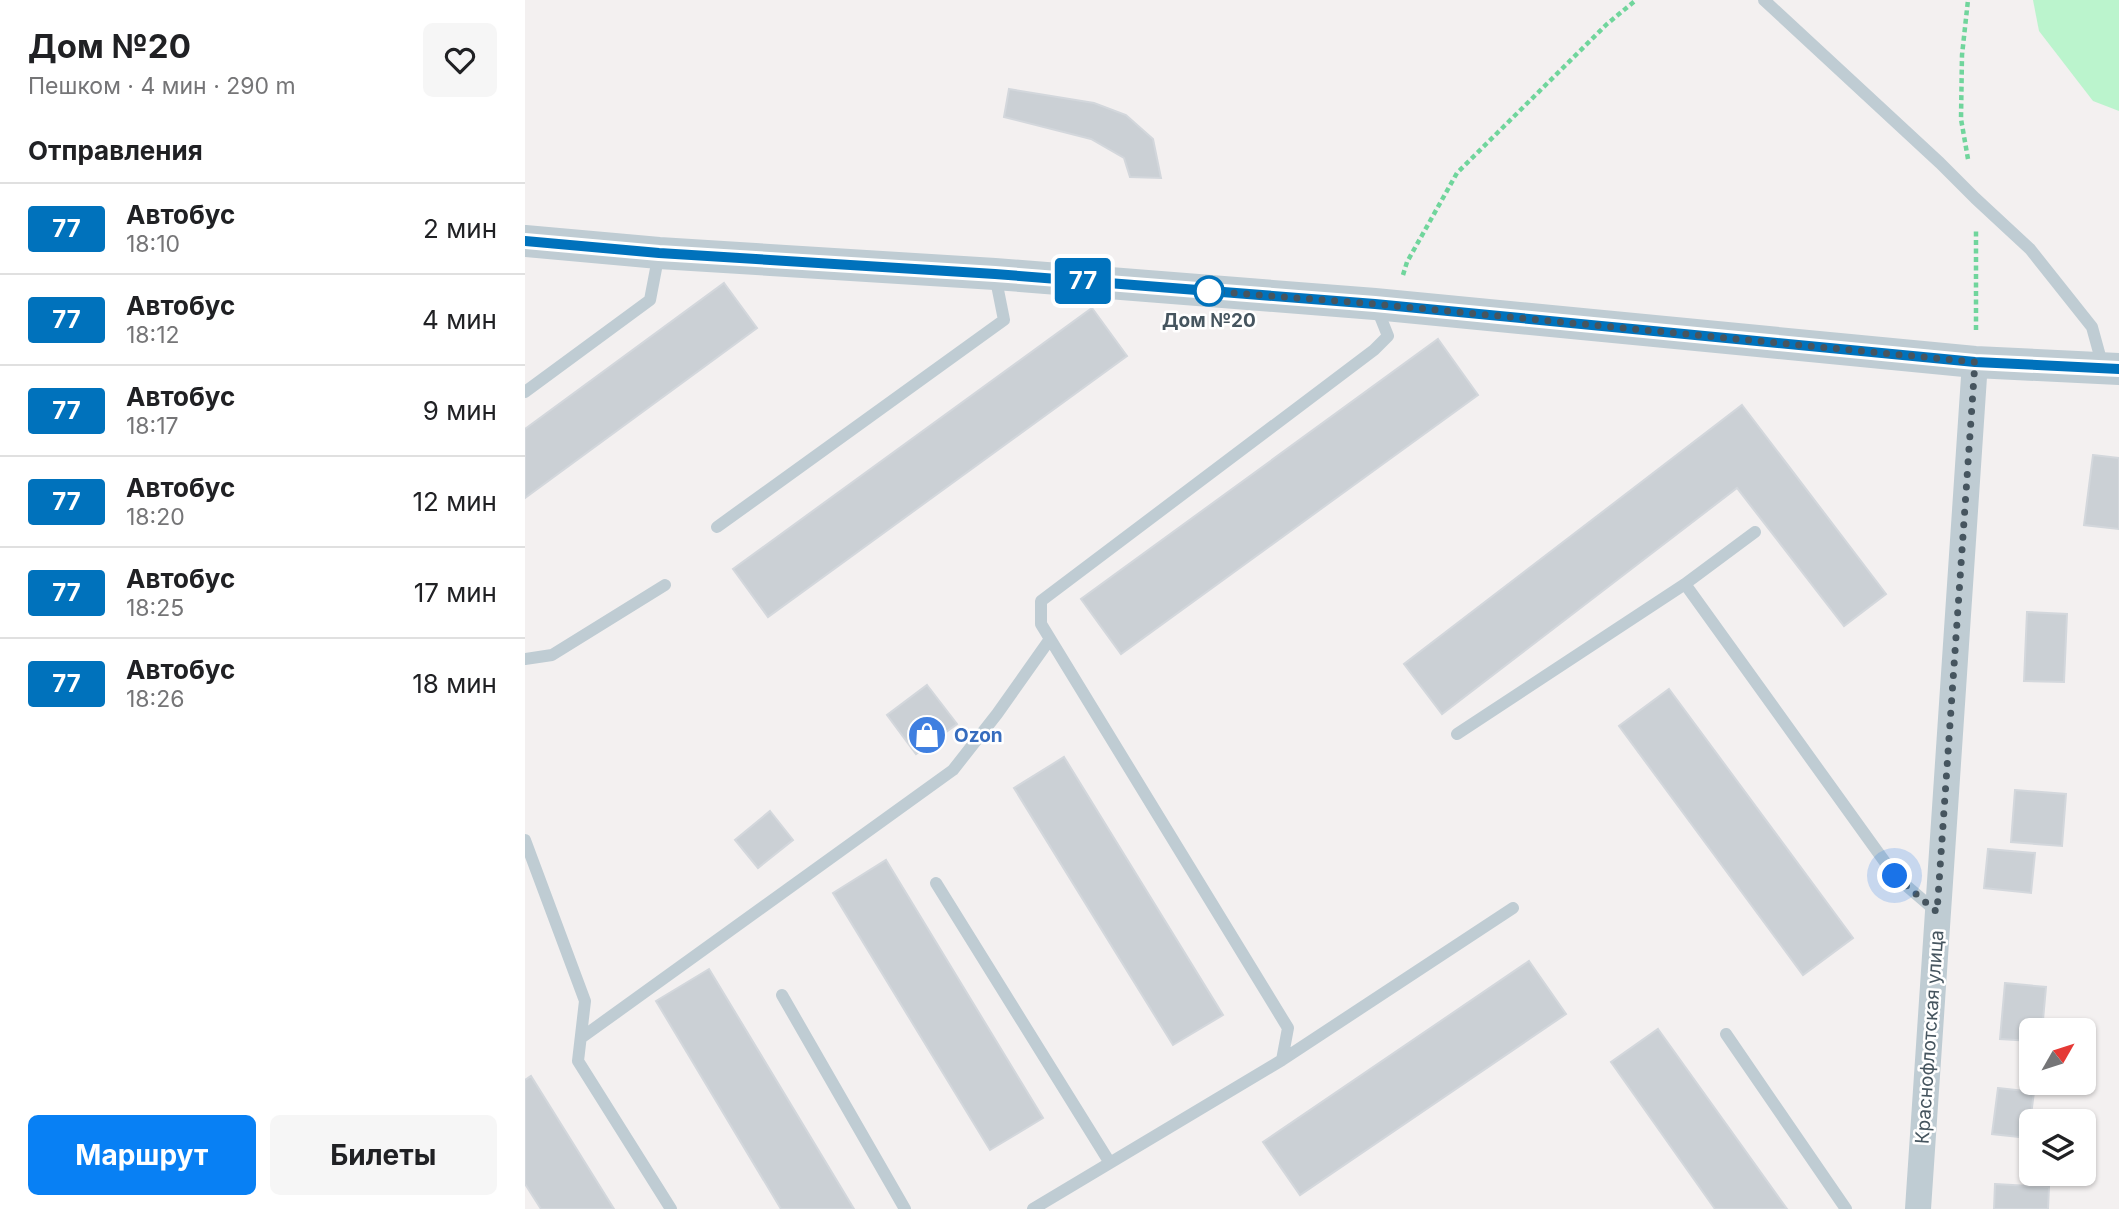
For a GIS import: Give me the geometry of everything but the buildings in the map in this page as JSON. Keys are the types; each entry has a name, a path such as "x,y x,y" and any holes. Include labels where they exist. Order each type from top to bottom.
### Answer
{"street":[{"path":"525,241 1385,305 1975,362 2111,368"},
{"name":"Краснофлотская улица","path":"1918,1209 1975,362"}],"lane":[{"path":"1764,0 2031,250 2092,327 2111,368"},
{"path":"525,392 650,300 659,253"},
{"path":"717,527 1004,320 995,274"},
{"path":"1282,1060 1288,1028 1041,624 1041,601 1374,350 1388,336 1385,305"},
{"path":"1457,734 1685,584 1755,532"},
{"path":"1685,584 1895,876 1937,912"},
{"path":"525,659 552,654 665,585"},
{"path":"581,1038 953,770 1050,639"},
{"path":"525,840 585,1001 578,1061 671,1209"},
{"path":"936,883 1109,1163"},
{"path":"1033,1209 1282,1060 1513,908"},
{"path":"782,995 905,1209"},
{"path":"1726,1034 1846,1209"}],"path":[{"path":"1385,305 1457,173 1607,24 1636,0"}],"green space":[{"path":"2033,0 2119,0 2119,111 2093,101 2039,31"}],"bus line":[{"name":"77","path":"525,241 1375,304 1975,362 2119,369"}],"place":[{"name":"Дом №20","path":"1209,291"},
{"name":"Ozon","path":"927,735"}],"route":[{"path":"1209,291 1375,304 1975,362 1937,912 1895,876"}]}
